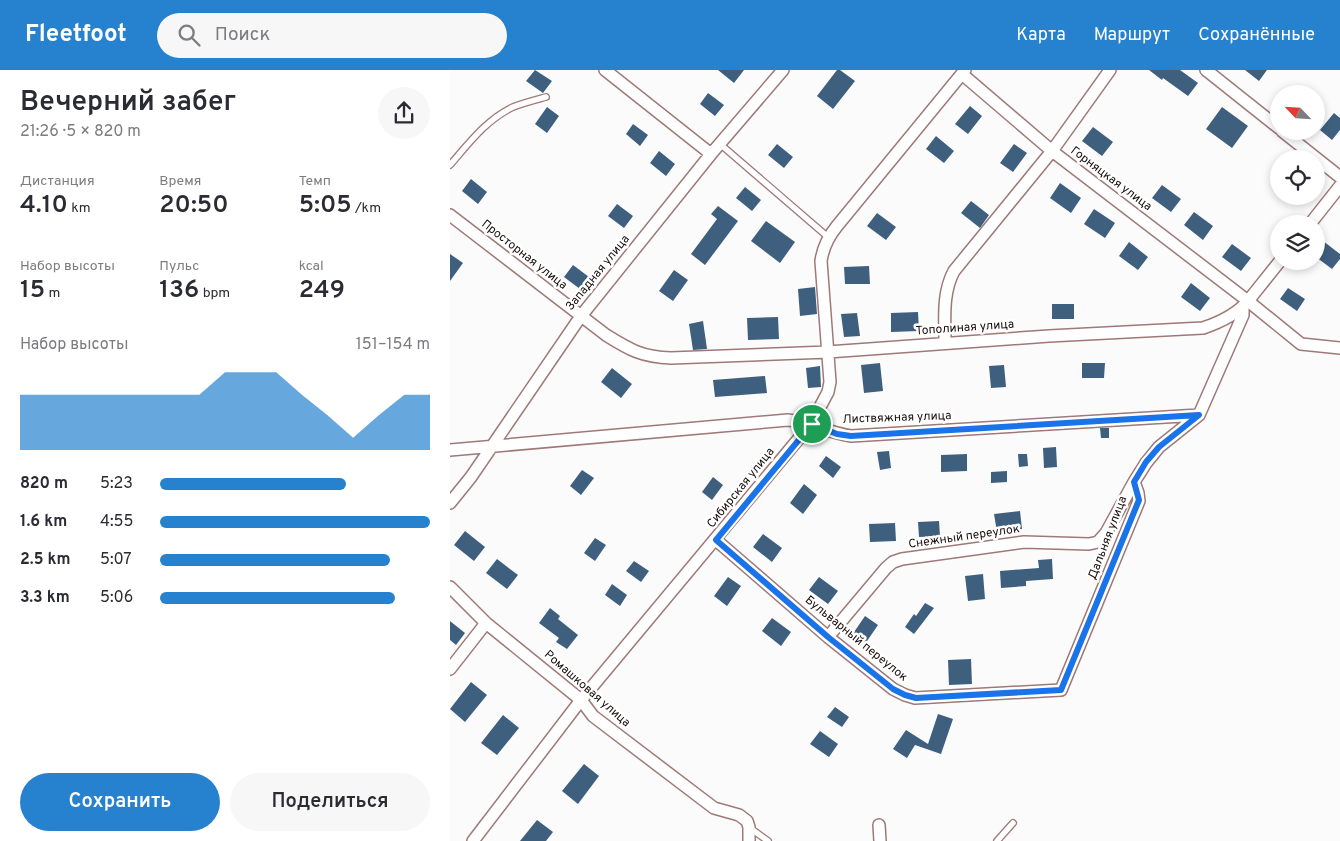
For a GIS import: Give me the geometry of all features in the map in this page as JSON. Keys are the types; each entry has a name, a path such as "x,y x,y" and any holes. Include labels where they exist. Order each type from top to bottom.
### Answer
{"street":[{"path":"605,70 711,154"},
{"name":"Западная улица","path":"450,503 471,477 490,446 581,316 711,154 783,70"},
{"path":"945,343 946,293 948,282 954,271 1052,151 1110,70"},
{"path":"1206,70 1270,121"},
{"name":"Горняцкая улица","path":"964,72 1052,151 1246,304"},
{"name":"Сибирская улица","path":"473,841 581,700 812,424 828,392 830,382 822,261 823,249 828,237 964,72"},
{"path":"1293,140 1340,177"},
{"path":"1317,215 1340,186"},
{"name":"Просторная улица","path":"450,215 581,316"},
{"path":"1273,270 1246,304 1301,344 1340,348"},
{"name":"Тополиная улица","path":"581,316 606,336 633,351 652,358 671,358 828,352 945,343 1203,328 1215,324 1246,304"},
{"name":"Дальняя улица","path":"1061,690 1139,500 1134,482 1146,462 1159,447 1199,415 1243,315 1246,304"},
{"name":"Листвяжная улица","path":"450,450 788,420 812,424 837,434 851,436 1199,415"},
{"name":"Снежный переулок","path":"828,637 893,562 902,559 1024,542 1089,544 1098,542 1106,533 1134,482"},
{"name":"Бульварный переулок","path":"716,540 828,637 893,689 905,695 916,698 1061,690"},
{"name":"Ромашковая улица","path":"450,587 486,623 581,700 593,716 714,808 739,815 747,821 749,827"},
{"path":"450,669 486,623"},
{"path":"880,825 880,841"},
{"path":"749,827 749,841"}],"lane":[{"path":"450,165 477,133 499,115 514,107 546,97"},
{"path":"720,144 828,237"},
{"path":"997,841 1013,823"},
{"path":"749,827 768,841"}],"building":[{"path":"535,70 552,81 543,93 526,81"},
{"path":"718,70 744,70 734,83"},
{"path":"837,70 840,70 855,81 833,109 817,96"},
{"path":"1149,70 1180,70 1198,83 1188,96"},
{"path":"1245,70 1267,70 1259,81"},
{"path":"708,93 724,105 715,116 700,104"},
{"path":"970,106 982,116 968,134 955,124"},
{"path":"547,107 559,116 547,133 535,124"},
{"path":"1222,107 1248,126 1232,148 1206,129"},
{"path":"1334,113 1340,118 1340,130 1332,140 1325,134 1325,124"},
{"path":"633,124 648,135 640,146 626,134"},
{"path":"1093,127 1113,142 1102,156 1082,141"},
{"path":"936,136 954,151 944,163 926,149"},
{"path":"777,144 793,157 784,168 768,155"},
{"path":"1014,144 1027,153 1013,172 1000,163"},
{"path":"659,151 675,164 666,176 650,163"},
{"path":"471,179 487,192 478,204 462,191"},
{"path":"1060,183 1081,198 1071,213 1050,198"},
{"path":"1162,185 1181,199 1171,212 1152,198"},
{"path":"745,187 761,200 752,211 736,198"},
{"path":"971,201 989,215 980,228 961,213"},
{"path":"617,204 633,216 624,228 608,216"},
{"path":"718,206 738,221 705,265 691,254 717,219 711,214"},
{"path":"1094,209 1115,223 1105,238 1084,224"},
{"path":"1194,212 1213,226 1203,240 1184,225"},
{"path":"877,213 896,227 886,240 867,226"},
{"path":"766,221 795,242 780,263 751,241"},
{"path":"1129,242 1148,257 1138,270 1119,256"},
{"path":"1325,243 1340,254 1340,259 1332,269 1325,264"},
{"path":"1232,244 1251,258 1241,271 1222,257"},
{"path":"450,254 463,263 450,281"},
{"path":"573,265 589,277 580,289 564,277"},
{"path":"869,266 870,284 845,284 844,267"},
{"path":"674,270 688,280 673,301 659,291"},
{"path":"1191,283 1210,298 1200,311 1181,297"},
{"path":"815,287 817,314 800,316 798,289"},
{"path":"1288,288 1305,299 1297,311 1280,299"},
{"path":"1052,304 1074,304 1074,319 1052,319"},
{"path":"918,312 919,331 891,332 891,313"},
{"path":"857,313 860,336 844,337 841,314"},
{"path":"778,317 779,339 748,340 747,318"},
{"path":"703,321 707,349 693,350 689,324"},
{"path":"880,363 883,391 864,393 861,365"},
{"path":"1082,363 1105,363 1104,378 1082,378"},
{"path":"1004,365 1006,387 991,388 989,366"},
{"path":"820,366 821,387 808,388 806,368"},
{"path":"612,368 632,384 621,398 601,382"},
{"path":"765,376 767,393 715,397 713,380"},
{"path":"1100,428 1109,428 1109,438 1101,438"},
{"path":"1056,447 1057,467 1044,468 1043,448"},
{"path":"889,451 891,468 880,470 877,452"},
{"path":"967,454 967,471 941,472 941,455"},
{"path":"1018,454 1027,454 1028,466 1019,467"},
{"path":"826,456 841,467 833,478 819,466"},
{"path":"582,470 594,478 581,495 570,486"},
{"path":"1007,471 1007,482 991,483 991,472"},
{"path":"713,477 723,485 712,500 702,492"},
{"path":"804,484 817,495 803,514 790,503"},
{"path":"1020,511 1022,529 997,532 994,514"},
{"path":"939,521 940,536 919,537 918,522"},
{"path":"895,523 896,541 870,542 869,524"},
{"path":"465,531 485,547 474,561 454,545"},
{"path":"763,534 782,548 772,562 753,547"},
{"path":"595,538 606,545 595,561 584,553"},
{"path":"497,559 518,575 507,589 486,573"},
{"path":"1052,559 1053,579 1026,581 1026,586 1001,588 1000,571 1039,568 1038,560"},
{"path":"634,561 649,571 641,582 626,571"},
{"path":"983,574 985,599 968,601 965,576"},
{"path":"728,577 741,586 727,606 714,596"},
{"path":"819,577 838,591 828,604 809,590"},
{"path":"612,584 627,595 620,606 605,595"},
{"path":"925,603 934,608 914,634 905,627"},
{"path":"550,608 560,616 558,619 578,635 567,649 556,642 559,638 539,623"},
{"path":"865,616 878,625 865,644 852,635"},
{"path":"772,618 791,632 781,646 762,631"},
{"path":"450,621 465,633 456,645 450,640"},
{"path":"971,659 972,684 949,685 948,660"},
{"path":"471,682 487,695 465,722 450,709"},
{"path":"835,707 849,717 842,727 827,717"},
{"path":"938,714 953,719 941,754 915,745 907,758 893,749 906,730 928,744"},
{"path":"503,715 519,728 497,755 481,743"},
{"path":"820,731 838,744 829,757 810,744"},
{"path":"584,764 599,776 578,804 562,791"},
{"path":"537,820 553,832 546,841 520,841"}],"route":[{"path":"1199,415 1159,447 1146,462 1134,482 1139,500 1061,690 916,698 893,689 828,637 716,540 812,424 837,434 851,436 1199,415"}]}
